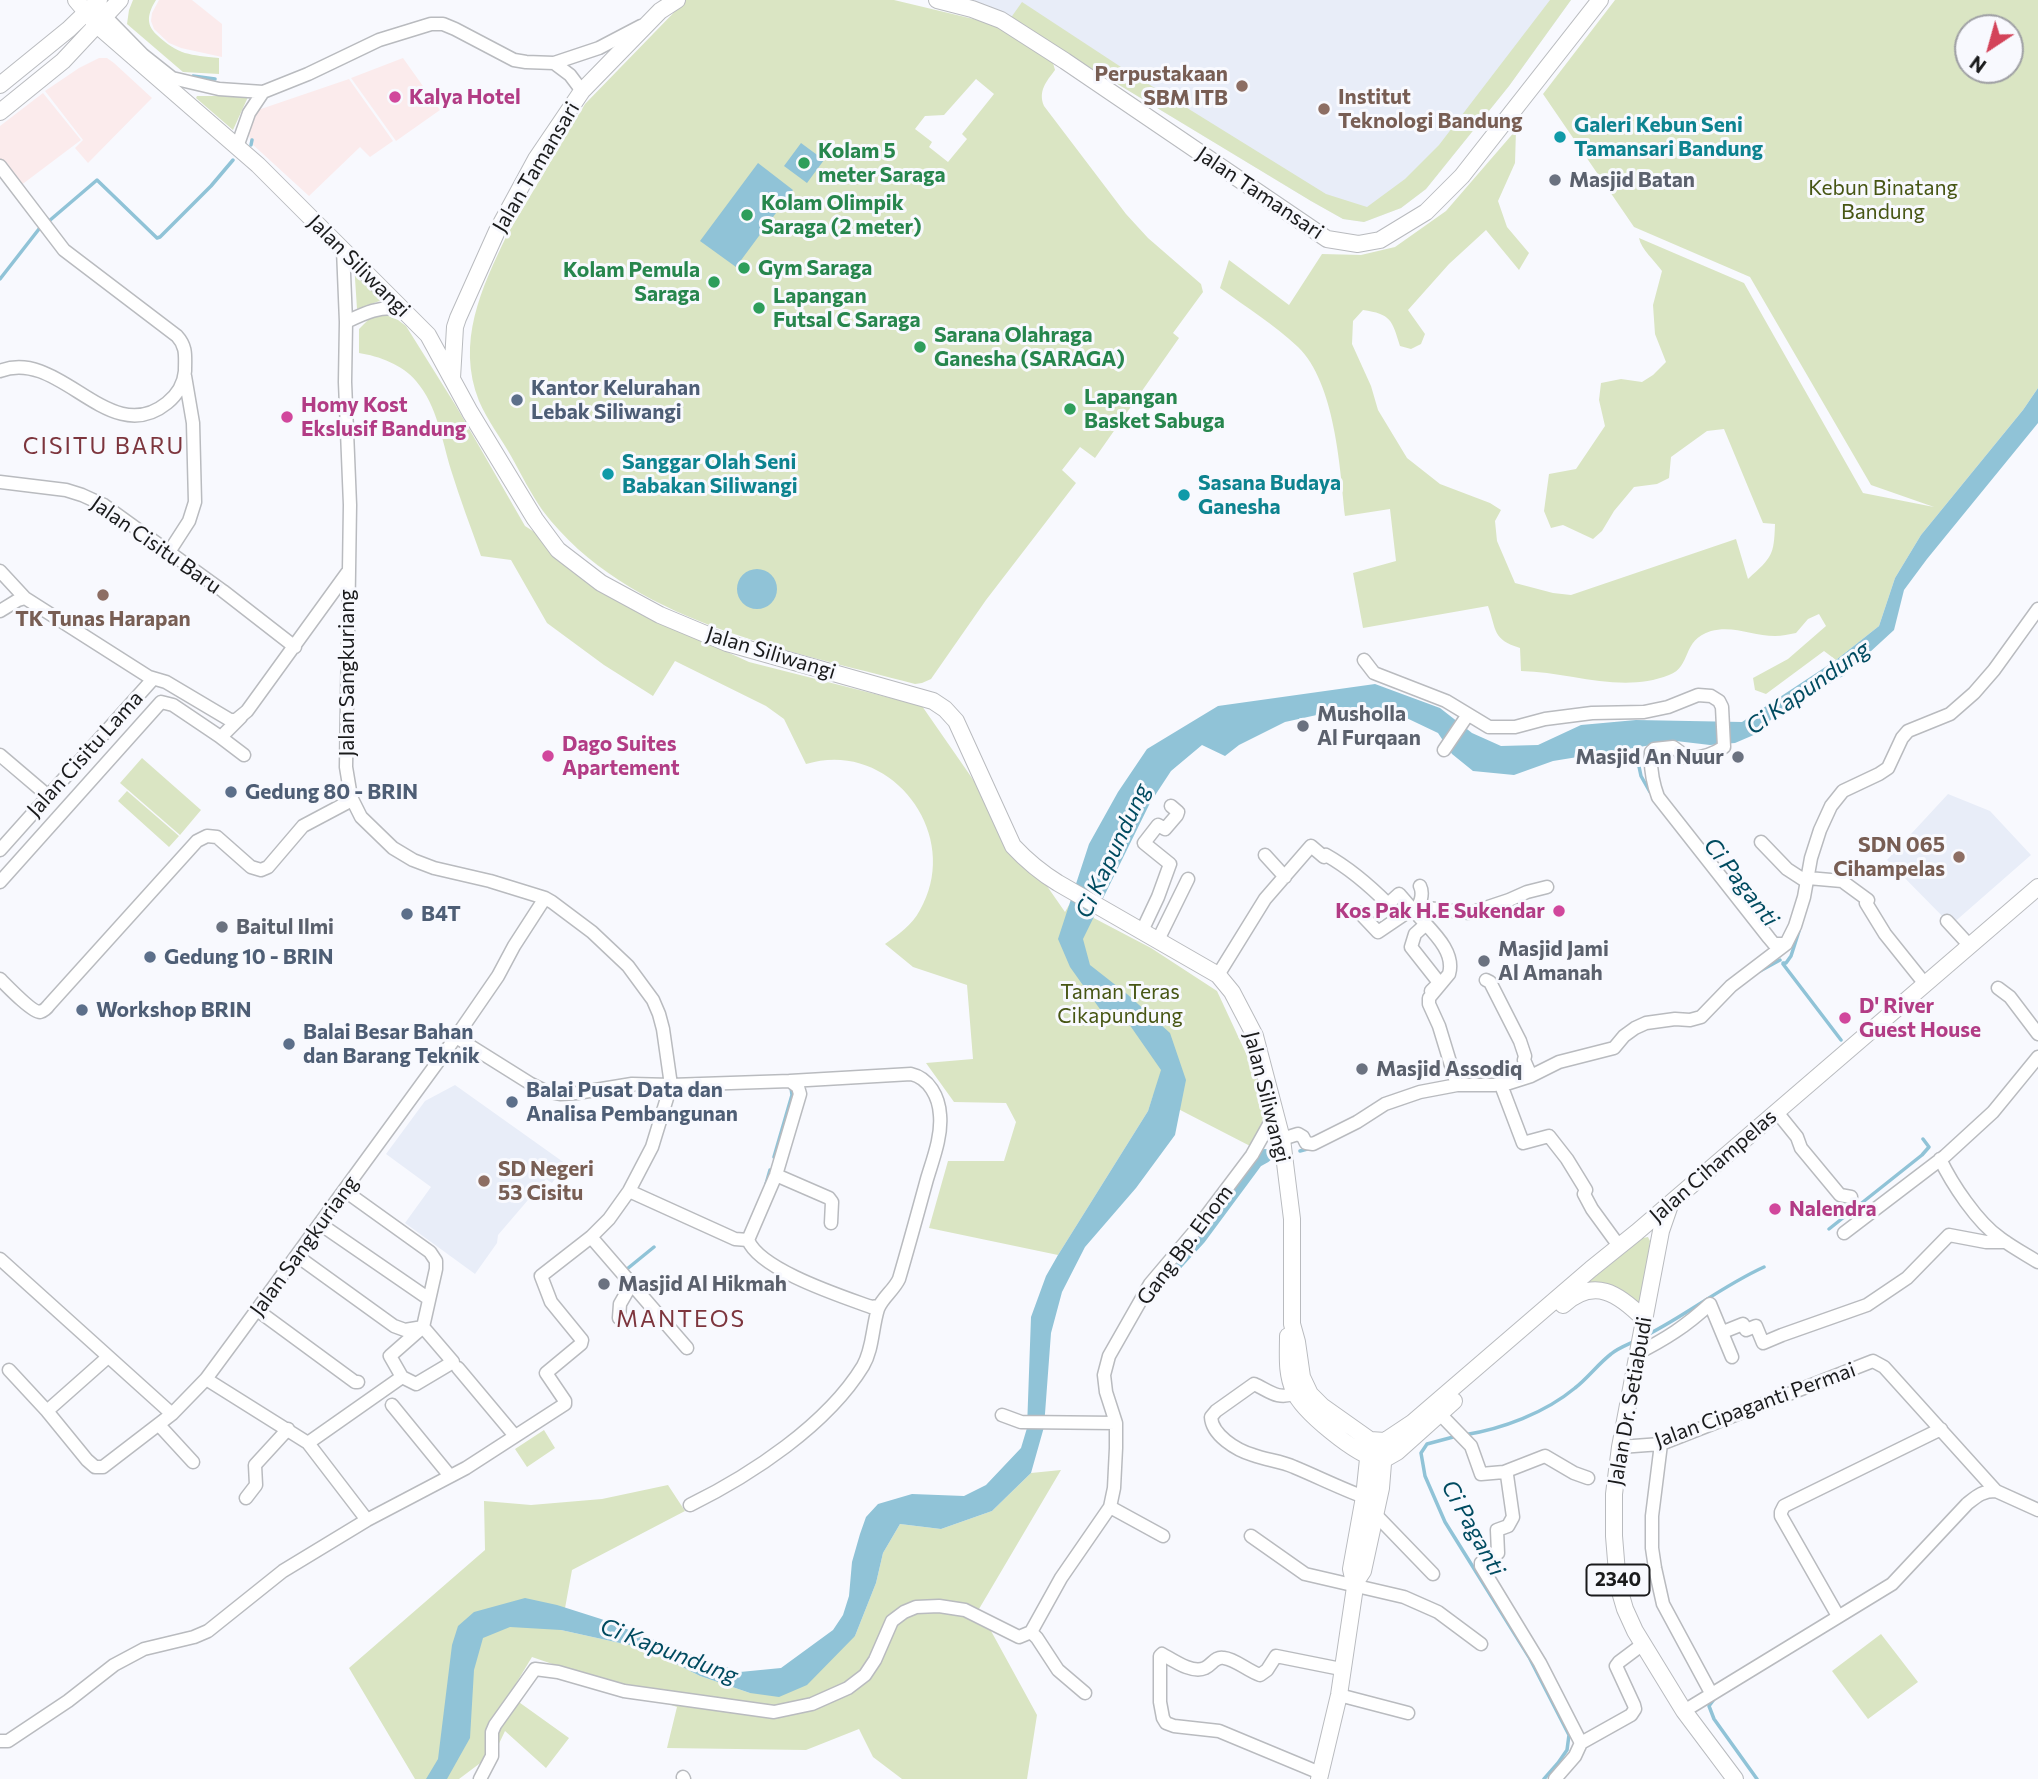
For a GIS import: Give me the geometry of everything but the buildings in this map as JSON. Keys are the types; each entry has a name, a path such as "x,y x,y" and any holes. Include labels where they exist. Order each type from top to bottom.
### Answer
{"main road":[{"path":"0,85 93,9 120,0"},
{"name":"Jalan Tamansari","path":"452,378 455,327 496,231 536,159 582,91 660,11 677,0"},
{"name":"Jalan Tamansari","path":"937,0 1001,20 1327,239 1358,244 1380,240 1426,212 1462,176 1600,0"},
{"path":"0,112 63,61 93,9"},
{"name":"Jalan Siliwangi","path":"93,9 258,164 428,335 535,519 558,550 601,583 660,615 727,643 933,701 945,709 956,722 1013,846 1036,870 1218,975 1232,992 1255,1036 1282,1139 1292,1219 1292,1324 1302,1377 1310,1394 1322,1406 1377,1441"},
{"path":"428,335 455,327"},
{"name":"Jalan Cihampelas","path":"1377,1441 1412,1423 2038,887"},
{"name":"Jalan Dr. Setiabudi","path":"1671,1202 1664,1219 1620,1447 1614,1494 1618,1585 1625,1609 1643,1644 1684,1711 1735,1779"},
{"path":"1294,1394 1322,1423 1358,1452 1376,1459 1397,1452 1573,1296 1586,1290 1614,1294 1628,1303 1643,1324"},
{"name":"Jalan Siliwangi","path":"1292,1324 1288,1336 1287,1366 1294,1394"},
{"path":"1320,1776 1339,1695 1355,1585 1363,1571 1381,1488 1376,1459 1377,1441"},
{"path":"1355,1585 1351,1569 1364,1497 1376,1459"}],"street":[{"path":"93,9 172,78 219,89 263,92 379,40 431,24 443,24 520,61 554,63 610,43 660,11"},
{"path":"554,63 570,75 582,91"},
{"path":"237,147 249,113 263,92"},
{"path":"0,166 64,250 183,342 186,348 184,376 174,396 165,405 142,415 118,414 33,368 19,366 0,371"},
{"name":"Jalan Sangkuriang","path":"343,249 350,505 346,767 352,800 360,817 393,848 413,860 545,898 592,932 628,966 653,1000 663,1029 671,1085 652,1147 629,1191 609,1219 541,1278 551,1302 582,1342 547,1373 565,1404 515,1436"},
{"path":"346,322 384,307 400,309"},
{"path":"169,552 189,521 195,502 193,423 184,376"},
{"name":"Jalan Cisitu Baru","path":"0,482 66,490 104,505 295,647"},
{"path":"0,571 25,598 153,679"},
{"path":"219,736 242,716 348,573"},
{"path":"0,611 25,598"},
{"path":"1282,1139 1298,1134 1306,1143 1313,1144 1357,1122 1385,1104 1420,1092 1457,1085 1502,1088 1559,1062 1614,1048 1624,1036 1646,1023 1698,1019 1731,986 1778,950 1797,919 1809,879 1811,858 1830,806 1843,791 1888,768 1908,731 1950,714 1974,693 2038,609"},
{"path":"1364,660 1374,673 1446,701 1465,719 1489,727 1515,727 1580,714 1644,712 1668,707 1698,695 1711,696 1719,701 1722,706 1724,745 1714,754 1697,758 1682,757 1680,751 1673,747 1654,749 1651,752 1650,771 1655,799 1778,950"},
{"name":"Jalan Cisitu Lama","path":"0,850 153,679 166,682 230,720 242,716"},
{"path":"0,882 161,702 173,705 244,755"},
{"path":"1445,748 1465,719"},
{"path":"0,755 47,795"},
{"path":"0,979 30,1007 41,1012 197,841 207,836 217,837 251,867 261,870 268,867 303,826 352,800"},
{"path":"1142,932 1170,864 1144,843 1158,825 1165,829 1177,815 1178,812 1171,806"},
{"path":"1761,842 1787,869 1809,879 1842,881 1868,900 1866,903 1885,934 1925,984"},
{"path":"1218,975 1265,900 1311,846 1324,857 1326,855 1341,863 1388,904 1399,894 1416,909 1425,925 1446,948 1451,969 1429,998 1429,1004 1457,1085"},
{"path":"1265,855 1285,877"},
{"path":"1158,940 1188,879"},
{"path":"1416,909 1422,895 1420,886"},
{"path":"1360,913 1378,932 1416,909 1470,913 1547,887"},
{"name":"Jalan Sangkuriang","path":"47,1410 95,1467 103,1467 172,1414 206,1379 345,1191 498,976 545,898"},
{"path":"1947,921 1970,946"},
{"path":"1425,925 1415,934 1411,947 1437,980 1438,984 1427,995"},
{"path":"1486,980 1490,982 1520,1041 1531,1076"},
{"path":"1998,988 2010,998 2038,1034"},
{"path":"456,1037 531,1084 560,1094 623,1085 790,1081 911,1074 925,1081 937,1101 940,1115 939,1135 903,1266 895,1287 879,1306 869,1353 863,1366 840,1397 795,1440 748,1472 690,1505"},
{"path":"1844,1233 1940,1159 1993,1112 2038,1057"},
{"path":"748,1240 776,1175 800,1094 799,1087 790,1081"},
{"path":"1502,1088 1523,1143 1549,1136 1586,1191 1584,1194 1592,1209 1619,1246"},
{"path":"1776,1111 1797,1137 1801,1148 1840,1195 1851,1197"},
{"name":"Gang Bp. Ehom","path":"1110,1507 1115,1477 1116,1423 1106,1392 1104,1375 1110,1356 1150,1284 1194,1232 1252,1155 1276,1112"},
{"path":"1940,1159 1972,1209 1998,1237 2038,1262"},
{"path":"776,1175 829,1198 832,1202 831,1223"},
{"path":"345,1191 430,1252 436,1261 423,1327 390,1356 402,1377 416,1384 453,1362 423,1327"},
{"path":"629,1191 736,1239 748,1240"},
{"path":"320,1224 429,1299"},
{"path":"1723,1332 1743,1324 1746,1330 1756,1326 1763,1343 1867,1305 1907,1278 1949,1235 1986,1242 2006,1242"},
{"path":"591,1237 687,1348"},
{"path":"748,1240 756,1253 819,1289 871,1307 879,1306"},
{"path":"297,1256 394,1326 405,1330 423,1327"},
{"path":"0,1259 172,1414"},
{"path":"619,1318 620,1304 632,1283"},
{"path":"1637,1351 1666,1339 1710,1304 1732,1357"},
{"path":"257,1310 358,1382"},
{"path":"9,1370 47,1410 108,1357"},
{"name":"Jalan Cipaganti Permai","path":"1620,1447 1661,1444 1872,1362 1884,1367 1996,1491 2038,1510"},
{"path":"4,1741 68,1701 114,1665 144,1649 208,1631 266,1583 367,1520 450,1476 515,1436 458,1368"},
{"path":"308,1443 402,1377"},
{"path":"206,1379 308,1443 367,1520"},
{"path":"1294,1394 1276,1395 1258,1385 1251,1385 1216,1411 1211,1417 1212,1425 1219,1435 1252,1455 1293,1466 1364,1497"},
{"path":"392,1405 450,1476"},
{"path":"1440,1414 1471,1446 1480,1474 1504,1472 1545,1456 1588,1478"},
{"path":"1002,1415 1021,1422 1116,1423"},
{"path":"159,1425 193,1462"},
{"path":"246,1498 256,1485 255,1465 288,1429"},
{"path":"1838,1616 1782,1516 1782,1509 1941,1429"},
{"path":"1661,1444 1652,1516 1655,1567 1663,1604 1712,1693"},
{"path":"1504,1472 1507,1475 1513,1517 1508,1526 1497,1530 1499,1553 1485,1559 1481,1566 1540,1663 1581,1743"},
{"path":"1684,1711 1892,1584 1967,1504 1980,1493 1996,1491"},
{"path":"1033,1635 1061,1578 1110,1507 1163,1536"},
{"path":"1375,1514 1433,1574"},
{"path":"1251,1536 1305,1574 1388,1592 1423,1605 1438,1612 1481,1644"},
{"path":"480,1779 492,1756 492,1732 495,1725 535,1669 558,1672 624,1691 774,1712 812,1704 848,1688 865,1675 875,1660 892,1621 916,1607 939,1606 965,1610 1018,1637 1033,1635"},
{"path":"1033,1635 1058,1670 1085,1693"},
{"path":"1555,1779 1575,1756 1581,1743 1634,1711 1634,1705 1616,1667 1643,1644"},
{"path":"1320,1776 1219,1731 1166,1723 1160,1702 1160,1656 1162,1654 1187,1667 1200,1669 1217,1659 1225,1658 1260,1675 1267,1670 1276,1656 1341,1669"},
{"path":"1339,1695 1408,1713"}],"shaded area":[{"path":"159,0 192,0 222,24 222,57 169,43 154,29 151,21"},
{"name":"Institut Teknologi Bandung","path":"950,0 1571,0 1509,86 1426,189 1401,208 1364,222 1343,219 1311,201 1010,19"},
{"path":"99,58 107,58 114,63 152,98 88,163 75,148 83,140 45,91"},
{"name":"Kalya Hotel","path":"403,58 440,110 396,141 351,78"},
{"path":"349,79 393,141 370,157 360,147 309,196 251,143 249,134 252,118 258,110"},
{"path":"43,93 81,140 20,186 0,160 0,126"},
{"name":"SDN 065 Cihampelas","path":"1948,794 1990,811 2031,855 1951,925 1887,860"},
{"name":"SD Negeri 53 Cisitu","path":"455,1085 566,1164 552,1183 546,1179 498,1235 497,1243 475,1274 405,1223 431,1187 386,1154 425,1101"}],"green space":[{"path":"133,0 156,0 149,18 153,31 178,50 192,55 219,58 219,74 183,72 127,24"},
{"path":"686,0 894,0 986,22 1000,28 1053,63 1055,70 1042,91 1044,106 1126,214 1148,238 1201,284 1203,292 1173,333 1179,338 1095,458 1080,447 1062,470 1076,483 986,600 931,679 915,684 815,658 764,644 664,606 619,580 578,549 534,498 479,401 470,358 471,337 488,275 507,235 585,104","holes":["976,79 994,94 962,134 967,139 948,162 929,147 932,142 915,129 925,116 944,115"]},
{"path":"1550,0 1571,0 1509,86 1426,189 1401,208 1364,222 1343,219 1311,201 1010,19 1022,2 1326,194 1367,207 1405,179 1439,145"},
{"name":"Kebun Binatang Bandung","path":"1615,0 2038,0 2038,388 1921,535 1895,578 1879,626 1836,660 1824,651 1766,694 1755,690 1753,678 1788,659 1826,626 1819,614 1808,619 1796,633 1767,636 1727,629 1711,631 1695,641 1676,671 1633,683 1521,671 1520,648 1500,637 1488,606 1363,628 1353,573 1396,561 1390,509 1345,516 1338,450 1328,403 1310,363 1298,347 1280,331 1220,288 1229,260 1289,305 1322,254 1361,255 1395,247 1446,211 1516,130 1515,163 1498,201 1507,227 1529,253 1519,270 1486,230 1449,264 1408,310 1425,334 1421,344 1411,349 1400,346 1392,324 1385,316 1363,310 1353,321 1352,344 1371,386 1378,410 1407,458 1440,484 1490,503 1501,510 1495,521 1497,541 1515,583 1571,595 1736,539 1748,579 1767,560 1772,550 1775,524 1763,523 1724,429 1707,431 1671,457 1669,478 1657,484 1634,487 1602,531 1593,539 1563,525 1551,528 1544,511 1549,474 1576,469 1605,426 1599,400 1601,383 1621,379 1642,382 1666,362 1655,334 1653,305 1662,271 1645,251 1639,238 1744,283 1863,493 1934,507 1871,485 1750,277 1634,227 1543,94"},
{"path":"248,97 233,130 196,98"},
{"path":"354,263 388,298 357,309"},
{"name":"Taman Teras Cikapundung","path":"384,314 406,326 525,526 703,641 749,662 922,706 1065,912 1069,905 1151,948 1217,991 1263,1090 1267,1111 1254,1148 1153,1096 1148,1111 1058,1255 929,1228 948,1161 1004,1161 1016,1122 1006,1103 954,1102 926,1063 973,1059 967,985 913,967 885,944 917,915 931,881 933,851 925,824 911,799 891,779 865,765 837,760 806,764 784,719 766,706 675,661 653,696 604,665 547,623 511,560 481,556 454,481 438,423 423,390 411,375 398,366 375,356 359,353 359,329 373,315"},
{"path":"142,758 201,810 180,835 120,783"},
{"path":"127,791 179,836 169,847 118,801"},
{"path":"1648,1237 1650,1241 1641,1307 1624,1292 1601,1285 1585,1285 1643,1238"},
{"path":"544,1430 555,1448 527,1467 515,1449"},
{"path":"1061,1470 979,1609 1037,1715 1027,1779 902,1779 873,1757 859,1729 806,1750 667,1748 677,1707 532,1657 509,1695 569,1738 546,1768 505,1731 495,1752 459,1779 415,1779 349,1668 485,1550 484,1501 531,1505 602,1499 668,1485 685,1511 572,1570 561,1630 647,1649 700,1676 750,1693 855,1636 876,1583 883,1553 900,1524 941,1529 992,1511 1031,1473"},
{"path":"1881,1634 1918,1682 1868,1719 1832,1671"}],"water":[{"name":"Kolam 5 meter Saraga","path":"801,143 824,160 807,183 784,166"},
{"name":"Kolam Olimpik Saraga (2 meter)","path":"758,163 793,190 736,267 700,241"},
{"name":"Ci Kapundung","path":"2038,388 2038,423 1904,590 1894,630 1845,675 1779,712 1756,734 1735,743 1710,745 1676,741 1553,761 1514,775 1473,771 1452,754 1438,733 1396,713 1353,707 1285,722 1239,745 1225,756 1202,745 1171,771 1150,803 1083,939 1090,965 1170,1033 1186,1080 1175,1135 1136,1188 1085,1247 1062,1292 1051,1333 1044,1427 1031,1473 992,1511 941,1529 900,1524 883,1553 876,1583 855,1636 807,1685 779,1697 750,1693 700,1676 647,1649 561,1630 510,1627 483,1638 474,1670 470,1738 447,1779 426,1779 438,1759 452,1645 458,1626 474,1612 525,1598 601,1619 740,1672 781,1668 833,1630 843,1615 860,1534 866,1517 878,1504 912,1494 964,1496 986,1485 1021,1448 1027,1428 1031,1317 1046,1276 1148,1111 1161,1070 1129,1024 1102,1012 1070,967 1058,939 1089,844 1118,792 1147,749 1218,706 1375,684 1440,708 1472,733 1501,746 1538,745 1581,725 1636,720 1742,722 1836,660 1879,626 1895,578 1921,535"},
{"path":"757,569 765,570 771,575 776,581 776,597 771,603 765,608 757,609 749,608 743,603 738,597 737,589 738,581 743,575 749,570"}],"waterway":[{"path":"193,76 215,79"},
{"path":"251,145 252,140"},
{"path":"49,221 97,180 157,238 211,186 233,160"},
{"path":"0,279 39,229"},
{"name":"Ci Paganti","path":"1634,743 1641,776 1650,792"},
{"path":"1783,963 1791,956 1799,931"},
{"path":"1760,971 1780,960"},
{"name":"Ci Paganti","path":"1783,964 1841,1040"},
{"path":"774,1157 792,1095 791,1088"},
{"name":"Ci Paganti","path":"1829,1229 1922,1155 1929,1147 1923,1139"},
{"path":"1300,1151 1311,1148"},
{"path":"1169,1271 1199,1238 1256,1161 1265,1156"},
{"path":"766,1184 770,1170"},
{"path":"627,1269 654,1247"},
{"name":"Ci Paganti","path":"1645,1336 1764,1267"},
{"name":"Ci Paganti","path":"1464,1435 1508,1424 1550,1405 1580,1384 1614,1352 1635,1341"},
{"name":"Ci Paganti","path":"1457,1436 1427,1444 1421,1453 1425,1476 1445,1522 1529,1657 1569,1735 1567,1750 1544,1779"},
{"path":"1715,1698 1709,1706 1714,1719 1757,1779"}],"place":[{"name":"Perpustakaan SBM ITB","path":"1242,86"},
{"name":"Kalya Hotel","path":"395,97"},
{"name":"Institut Teknologi Bandung","path":"1324,109"},
{"name":"Galeri Kebun Seni Tamansari Bandung","path":"1560,137"},
{"name":"Kolam 5 meter Saraga","path":"804,163"},
{"name":"Masjid Batan","path":"1555,180"},
{"name":"Kolam Olimpik Saraga (2 meter)","path":"747,215"},
{"name":"Gym Saraga","path":"744,268"},
{"name":"Kolam Pemula Saraga","path":"714,282"},
{"name":"Lapangan Futsal C Saraga","path":"759,308"},
{"name":"Sarana Olahraga Ganesha (SARAGA)","path":"920,347"},
{"name":"Kantor Kelurahan Lebak Siliwangi","path":"517,400"},
{"name":"Lapangan Basket Sabuga","path":"1070,409"},
{"name":"Homy Kost Ekslusif Bandung","path":"287,417"},
{"name":"Sanggar Olah Seni Babakan Siliwangi","path":"608,474"},
{"name":"Sasana Budaya Ganesha","path":"1184,495"},
{"name":"TK Tunas Harapan","path":"103,595"},
{"name":"Musholla Al Furqaan","path":"1303,726"},
{"name":"Dago Suites Apartement","path":"548,756"},
{"name":"Masjid An Nuur","path":"1738,757"},
{"name":"Gedung 80 - BRIN","path":"231,792"},
{"name":"SDN 065 Cihampelas","path":"1959,857"},
{"name":"Kos Pak H.E Sukendar","path":"1559,911"},
{"name":"B4T","path":"407,914"},
{"name":"Baitul Ilmi","path":"222,927"},
{"name":"Gedung 10 - BRIN","path":"150,957"},
{"name":"Masjid Jami Al Amanah","path":"1484,961"},
{"name":"Workshop BRIN","path":"82,1010"},
{"name":"D' River Guest House","path":"1845,1018"},
{"name":"Balai Besar Bahan dan Barang Teknik","path":"289,1044"},
{"name":"Masjid Assodiq","path":"1362,1069"},
{"name":"Balai Pusat Data dan Analisa Pembangunan","path":"512,1102"},
{"name":"SD Negeri 53 Cisitu","path":"484,1181"},
{"name":"Nalendra","path":"1775,1209"},
{"name":"Masjid Al Hikmah","path":"604,1284"}],"district":[{"name":"CISITU BARU","path":"104,446"},
{"name":"MANTEOS","path":"681,1319"}]}
